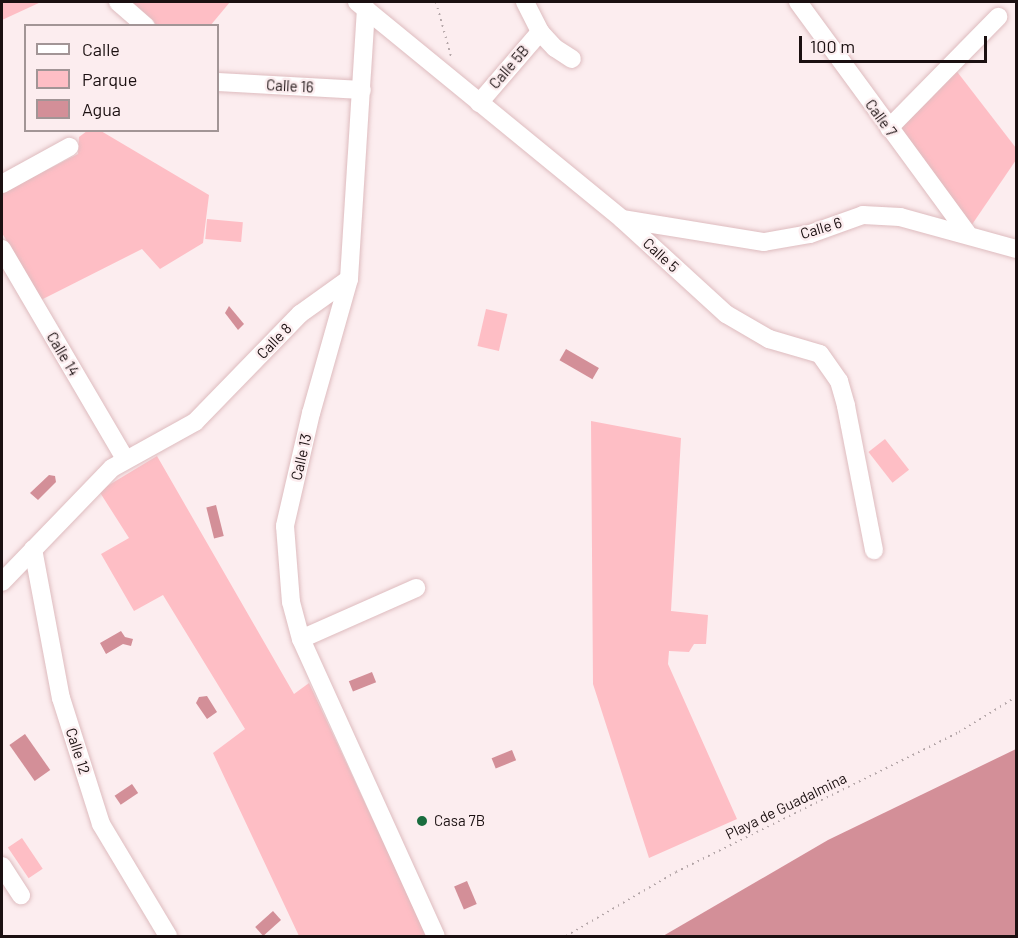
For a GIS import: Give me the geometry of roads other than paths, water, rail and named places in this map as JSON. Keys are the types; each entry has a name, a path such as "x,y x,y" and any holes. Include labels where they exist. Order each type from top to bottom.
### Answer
{"street":[{"path":"118,2 144,24"},
{"name":"Calle 5B","path":"525,2 540,32 555,48 572,59"},
{"name":"Calle 7","path":"798,2 967,233"},
{"path":"349,279 362,90 362,5"},
{"name":"Calle 5","path":"362,5 622,219 726,314 769,339 820,354 839,381 846,406 874,550"},
{"path":"889,128 998,17"},
{"name":"Calle 5B","path":"479,103 540,32"},
{"name":"Calle 16","path":"219,82 362,90"},
{"path":"2,184 69,147"},
{"name":"Calle 6","path":"622,219 764,242 810,234 862,215 900,217 967,233 1017,249"},
{"name":"Calle 14","path":"2,249 125,459"},
{"name":"Calle 8","path":"2,582 112,468 195,422 300,314 349,279"},
{"name":"Calle 13","path":"349,279 311,413 285,526 291,602 301,639 436,936"},
{"name":"Calle 12","path":"33,549 61,698 101,824 168,936"},
{"path":"301,639 416,588"},
{"path":"2,866 21,895"}],"water":[{"path":"229,306 244,324 238,330 225,313"},
{"path":"566,349 599,368 592,379 560,360"},
{"path":"49,475 55,476 56,482 38,500 30,493"},
{"path":"216,505 224,536 214,538 206,507"},
{"path":"121,631 125,637 133,639 131,646 123,644 106,654 100,643"},
{"path":"372,672 376,682 353,692 349,681"},
{"path":"207,696 217,712 207,719 196,703 199,697"},
{"path":"25,734 50,770 35,781 9,745"},
{"path":"1016,749 1016,936 663,936 828,840"},
{"path":"512,750 516,760 496,768 492,758"},
{"path":"132,784 138,793 121,805 115,796"},
{"path":"467,881 477,904 464,909 454,886"},
{"path":"273,911 281,920 263,936 255,927"}],"place":[{"name":"Casa 7B","path":"422,821"}]}
